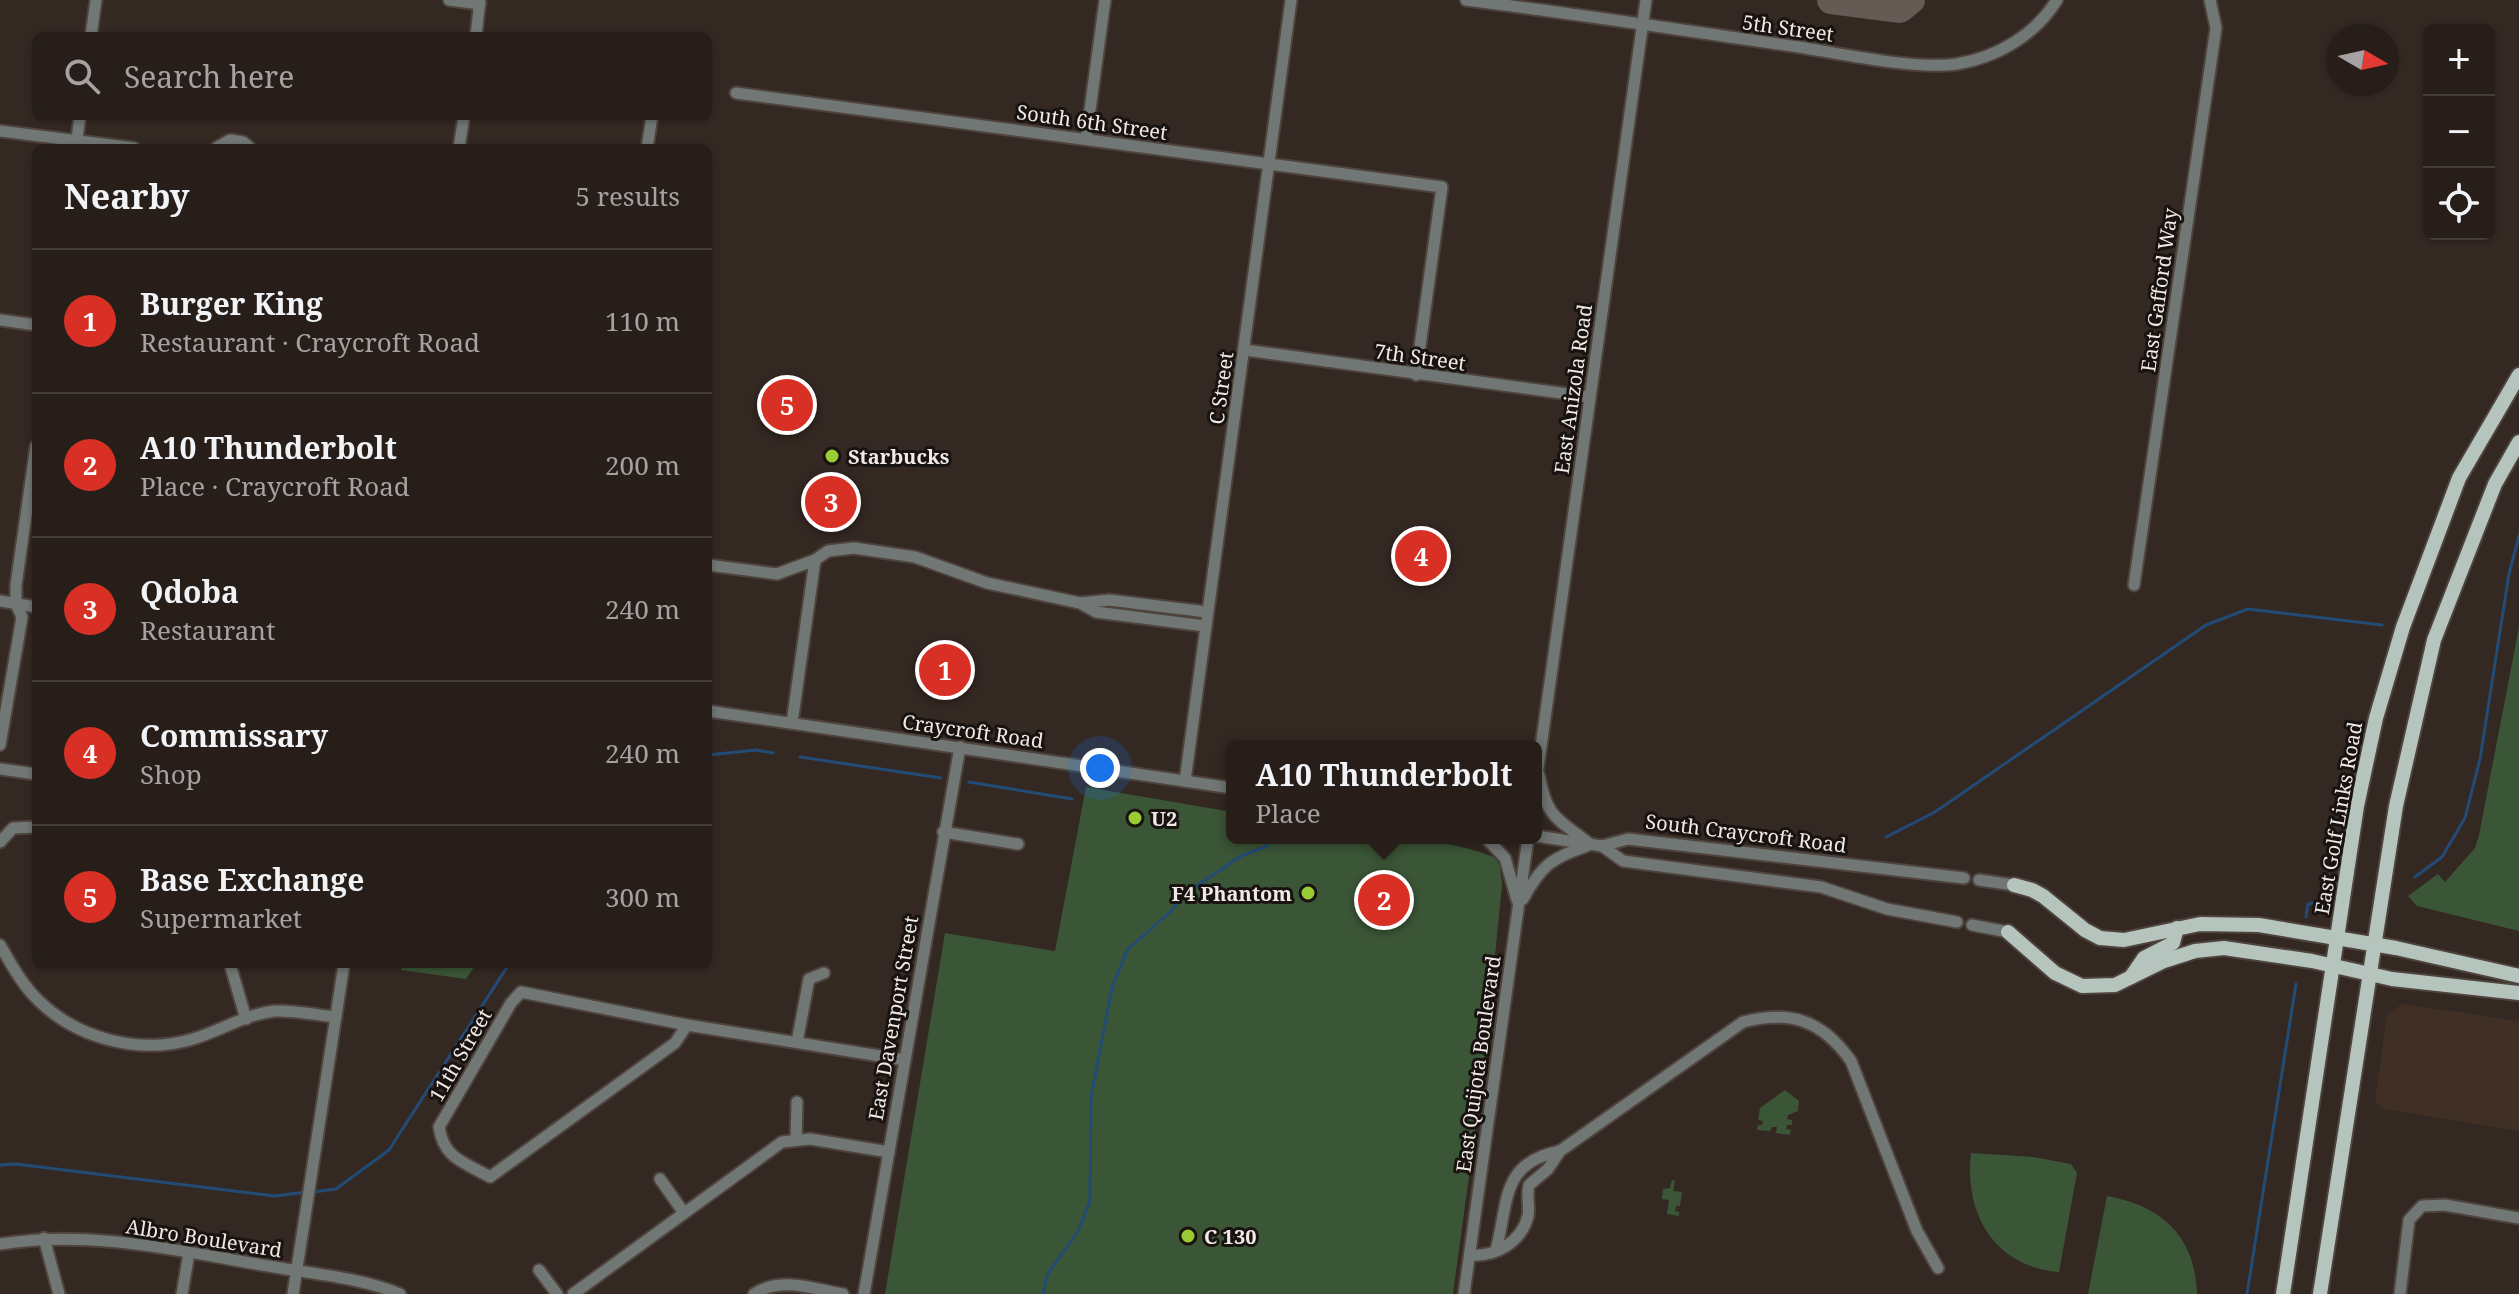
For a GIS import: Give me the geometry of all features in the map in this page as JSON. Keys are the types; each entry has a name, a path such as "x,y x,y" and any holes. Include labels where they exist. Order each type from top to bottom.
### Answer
{"main road":[{"name":"East Golf Links Road","path":"2283,1294 2357,806 2376,718 2403,627 2459,478 2519,375"},
{"path":"2320,1294 2396,806 2434,640 2495,484 2519,442"},
{"path":"2014,885 2043,896 2085,930 2100,938 2124,940 2177,928 2216,924 2259,925 2375,944 2519,976"},
{"path":"2130,979 2144,958 2173,943 2177,928"},
{"path":"2008,932 2055,973 2072,983 2097,987 2115,985 2164,961 2195,951 2224,948 2430,984 2519,993"}],"street":[{"path":"92,32 96,0"},
{"path":"449,0 480,2 476,32"},
{"path":"1086,139 1105,0"},
{"name":"C Street","path":"1185,781 1291,0"},
{"name":"5th Street","path":"1466,0 1929,65 1959,64 2007,47 2037,25 2057,0"},
{"name":"East Anizola Road","path":"1542,740 1646,0"},
{"name":"East Gafford Way","path":"2134,585 2216,28 2210,0"},
{"name":"South 6th Street","path":"736,93 1442,187 1416,375"},
{"path":"0,131 76,144 79,120"},
{"path":"460,144 463,120"},
{"path":"648,144 651,120"},
{"path":"223,144 230,140 245,144"},
{"path":"0,320 32,324"},
{"name":"7th Street","path":"1245,350 1590,397"},
{"path":"0,745 22,617 16,604 16,585 32,474"},
{"path":"712,566 777,574 815,560 828,551 845,548 923,559 987,583 1080,603 1096,612 1205,626"},
{"path":"792,723 815,560"},
{"path":"1080,603 1109,600 1207,612"},
{"path":"0,601 32,606"},
{"name":"Craycroft Road","path":"712,712 1226,787"},
{"name":"East Davenport Street","path":"864,1294 960,747"},
{"path":"0,769 32,773"},
{"path":"1542,795 1553,816 1597,845"},
{"path":"0,842 13,828 32,827"},
{"path":"943,832 1018,844"},
{"path":"1542,837 1597,845"},
{"name":"South Craycroft Road","path":"1597,845 1628,839 1964,878"},
{"path":"1492,844 1505,858 1519,905"},
{"name":"East Quijota Boulevard","path":"1464,1294 1527,844"},
{"path":"1519,905 1538,871 1557,858 1597,845"},
{"name":"South Craycroft Road","path":"1597,845 1623,861 1821,887 1887,909 1957,922"},
{"path":"1979,880 2014,885"},
{"path":"1972,925 2008,932"},
{"path":"0,945 29,990 47,1008 76,1027 107,1040 135,1046 190,1040 271,1011 336,1017"},
{"path":"231,968 246,1019"},
{"path":"293,1294 343,968"},
{"path":"797,1042 809,979 824,973"},
{"name":"11th Street","path":"687,1025 675,1043 490,1177 448,1154 439,1127 511,1003 521,992 687,1025 905,1060"},
{"path":"1470,1255 1483,1256 1505,1248 1524,1226 1529,1208 1529,1185 1548,1169 1560,1151 1743,1022 1776,1016 1798,1019 1819,1027 1839,1043 1851,1061 1917,1231 1938,1268"},
{"path":"796,1140 797,1102"},
{"path":"573,1294 782,1142 810,1139 889,1152"},
{"path":"1496,1250 1508,1193 1515,1177 1525,1165 1540,1155 1560,1151"},
{"path":"660,1179 684,1213"},
{"path":"2400,1294 2409,1220 2422,1206 2434,1204 2519,1218"},
{"path":"44,1238 59,1294"},
{"name":"Albro Boulevard","path":"0,1244 44,1238 91,1238 371,1284 400,1294"},
{"path":"182,1294 189,1253"},
{"path":"539,1270 557,1294"},
{"path":"754,1294 769,1286 786,1284 843,1294"}],"shaded area":[{"path":"2402,1004 2519,1021 2519,1131 2384,1109 2375,1101 2387,1015"}],"green space":[{"path":"2519,627 2519,931 2417,906 2408,896 2438,874 2445,882 2475,848"},
{"path":"1086,787 1226,811 1226,844 1446,844 1496,858 1502,885 1484,1065 1453,1294 885,1294 945,933 1055,951"},
{"path":"401,968 473,968 466,979"},
{"path":"1785,1090 1799,1101 1798,1111 1788,1115 1787,1119 1792,1120 1792,1125 1787,1125 1786,1129 1791,1130 1790,1135 1776,1133 1777,1127 1772,1127 1770,1131 1757,1130 1763,1121 1758,1120 1760,1108"},
{"path":"1971,1153 2033,1157 2071,1164 2077,1173 2059,1272 2036,1268 2017,1260 1988,1234 1973,1197"},
{"path":"1672,1180 1675,1181 1673,1191 1682,1192 1680,1206 1676,1206 1675,1211 1679,1212 1679,1216 1667,1214 1669,1200 1662,1199 1663,1189 1670,1188"},
{"path":"2107,1196 2144,1207 2172,1227 2190,1256 2197,1294 2088,1294"}],"waterway":[{"path":"2415,877 2442,857 2465,818 2480,759 2509,574 2519,536"},
{"path":"1886,837 1935,812 2206,625 2248,609 2382,625"},
{"path":"712,755 756,750 773,753"},
{"path":"800,757 941,778"},
{"path":"969,782 1072,799"},
{"path":"1043,1294 1047,1275 1078,1231 1090,1201 1091,1097 1112,988 1127,950 1171,911 1186,893 1241,856 1269,844"},
{"path":"2306,917 2308,904 2318,902"},
{"path":"313,1192 336,1189 389,1150 506,968"},
{"path":"2247,1294 2296,984"},
{"path":"0,1165 16,1164 275,1196 306,1192"}],"taxiway":[{"path":"1831,0 1900,9 1911,0"}],"place":[{"name":"Base Exchange","path":"787,405"},
{"name":"Starbucks","path":"832,456"},
{"name":"Qdoba","path":"831,502"},
{"name":"Commissary","path":"1421,556"},
{"name":"Burger King","path":"945,670"},
{"name":"U2","path":"1135,818"},
{"name":"F4 Phantom","path":"1308,893"},
{"name":"A10 Thunderbolt","path":"1384,900"},
{"name":"C 130","path":"1188,1236"}]}
